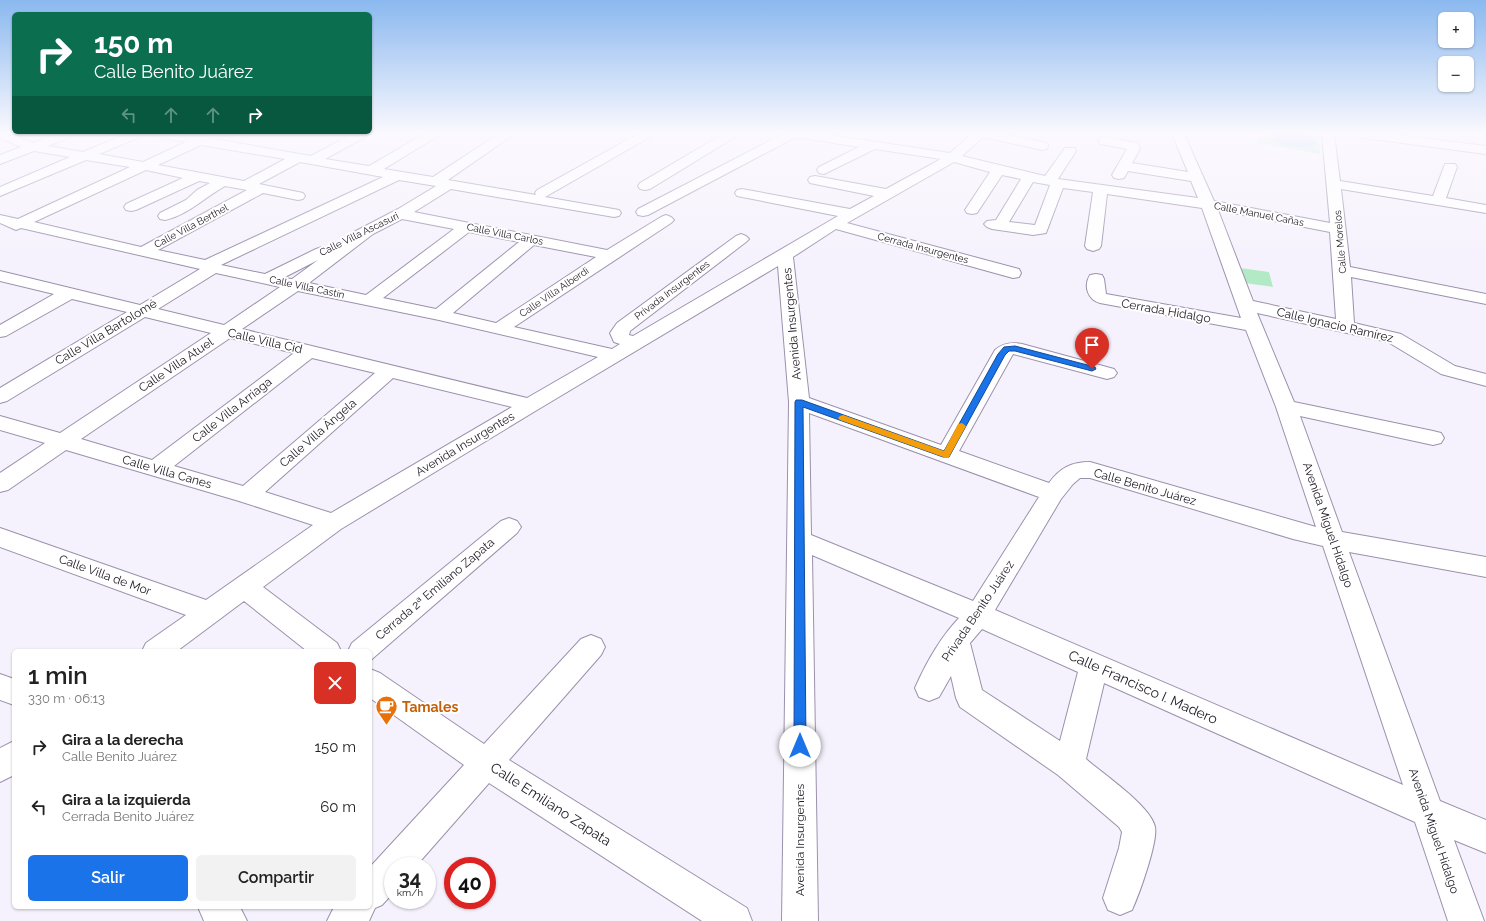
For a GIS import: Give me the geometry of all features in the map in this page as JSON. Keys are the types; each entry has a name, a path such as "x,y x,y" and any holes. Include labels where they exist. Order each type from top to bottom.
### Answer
{"street":[{"path":"0,192 35,177"},
{"path":"0,233 121,177"},
{"path":"132,207 196,177"},
{"path":"202,177 298,196"},
{"name":"Calle Villa Berthel","path":"143,252 269,177"},
{"name":"Calle Villa Bartolomé","path":"0,397 142,311 210,266 394,177"},
{"path":"409,177 614,213"},
{"name":"Calle Villa Ascasuri","path":"267,279 400,214 432,195 442,183 450,177"},
{"path":"542,193 570,177"},
{"path":"645,186 660,177"},
{"path":"643,212 710,177"},
{"path":"826,177 888,194"},
{"name":"Avenida Insurgentes","path":"159,649 334,524 530,405 785,255 834,224 918,177"},
{"path":"972,210 993,177"},
{"path":"1029,177 996,225 1041,230 1057,177"},
{"name":"Calle Manuel Cañas","path":"1029,177 1054,182 1208,204 1338,229"},
{"path":"1186,177 1197,178"},
{"name":"Calle Morelos","path":"1333,177 1342,270 1345,326"},
{"path":"1438,201 1446,177"},
{"name":"Avenida Miguel Hidalgo","path":"1197,178 1286,407 1334,540 1466,921"},
{"path":"165,216 192,202 202,193 223,182"},
{"path":"1334,184 1486,209"},
{"path":"1093,246 1101,189"},
{"path":"742,194 851,214"},
{"name":"Calle Villa Carlos","path":"400,214 610,254"},
{"name":"Calle Villa Castín","path":"0,219 143,252 439,315 614,355"},
{"name":"Calle Villa Alberdi","path":"498,329 610,254 666,220"},
{"name":"Cerrada Insurgentes","path":"834,224 1013,273"},
{"path":"369,301 466,227"},
{"name":"Calle Villa Atuel","path":"0,484 295,285 370,229"},
{"path":"439,315 532,239"},
{"name":"Privada Insurgentes","path":"633,344 621,338 619,333 623,327 741,239"},
{"name":"Avenida Insurgentes","path":"785,255 799,402 800,921"},
{"path":"1342,270 1486,299"},
{"name":"Calle Villa Cid","path":"2,278 530,405"},
{"name":"Cerrada Hidalgo","path":"1096,279 1096,293 1100,298 1250,316"},
{"path":"0,332 69,293"},
{"name":"Calle Ignacio Ramírez","path":"1250,316 1345,326 1394,338 1407,344 1448,370 1486,380"},
{"path":"946,455 1002,354 1007,349 1015,348 1107,373"},
{"name":"Calle Villa Arriaga","path":"155,469 308,351"},
{"name":"Calle Villa Ángela","path":"247,495 389,371"},
{"path":"799,402 1053,493"},
{"path":"1286,407 1433,438"},
{"name":"Calle Villa Canes","path":"0,423 247,495 334,524"},
{"name":"Calle Benito Juárez","path":"1053,493 1068,474 1078,469 1090,470 1293,530 1334,540 1486,567"},
{"name":"Privada Benito Juárez","path":"929,688 956,640 978,615 1053,493"},
{"name":"Cerrada 2ª Emiliano Zapata","path":"364,649 509,526"},
{"name":"Calle Villa de Mor","path":"0,537 209,612"},
{"name":"Calle Francisco I. Madero","path":"800,540 978,615 1486,837"},
{"path":"244,587 324,649"},
{"path":"956,640 970,698 1069,765 1130,816 1139,828 1136,848 1120,898"},
{"path":"403,857 591,647"},
{"path":"1069,765 1094,666"},
{"name":"Calle Emiliano Zapata","path":"372,683 486,763 734,921"},
{"path":"0,767 12,758"},
{"path":"372,891 384,878"},
{"path":"217,909 229,921"},
{"path":"345,921 356,909"}],"green space":[{"path":"1240,268 1269,272 1273,287 1245,283"}],"slow traffic":[{"path":"843,418 946,455 962,426"}],"place":[{"name":"Tamales","path":"386,726"}],"route":[{"path":"800,746 799,402 946,455 1002,354 1007,349 1015,348 1092,369"}]}
